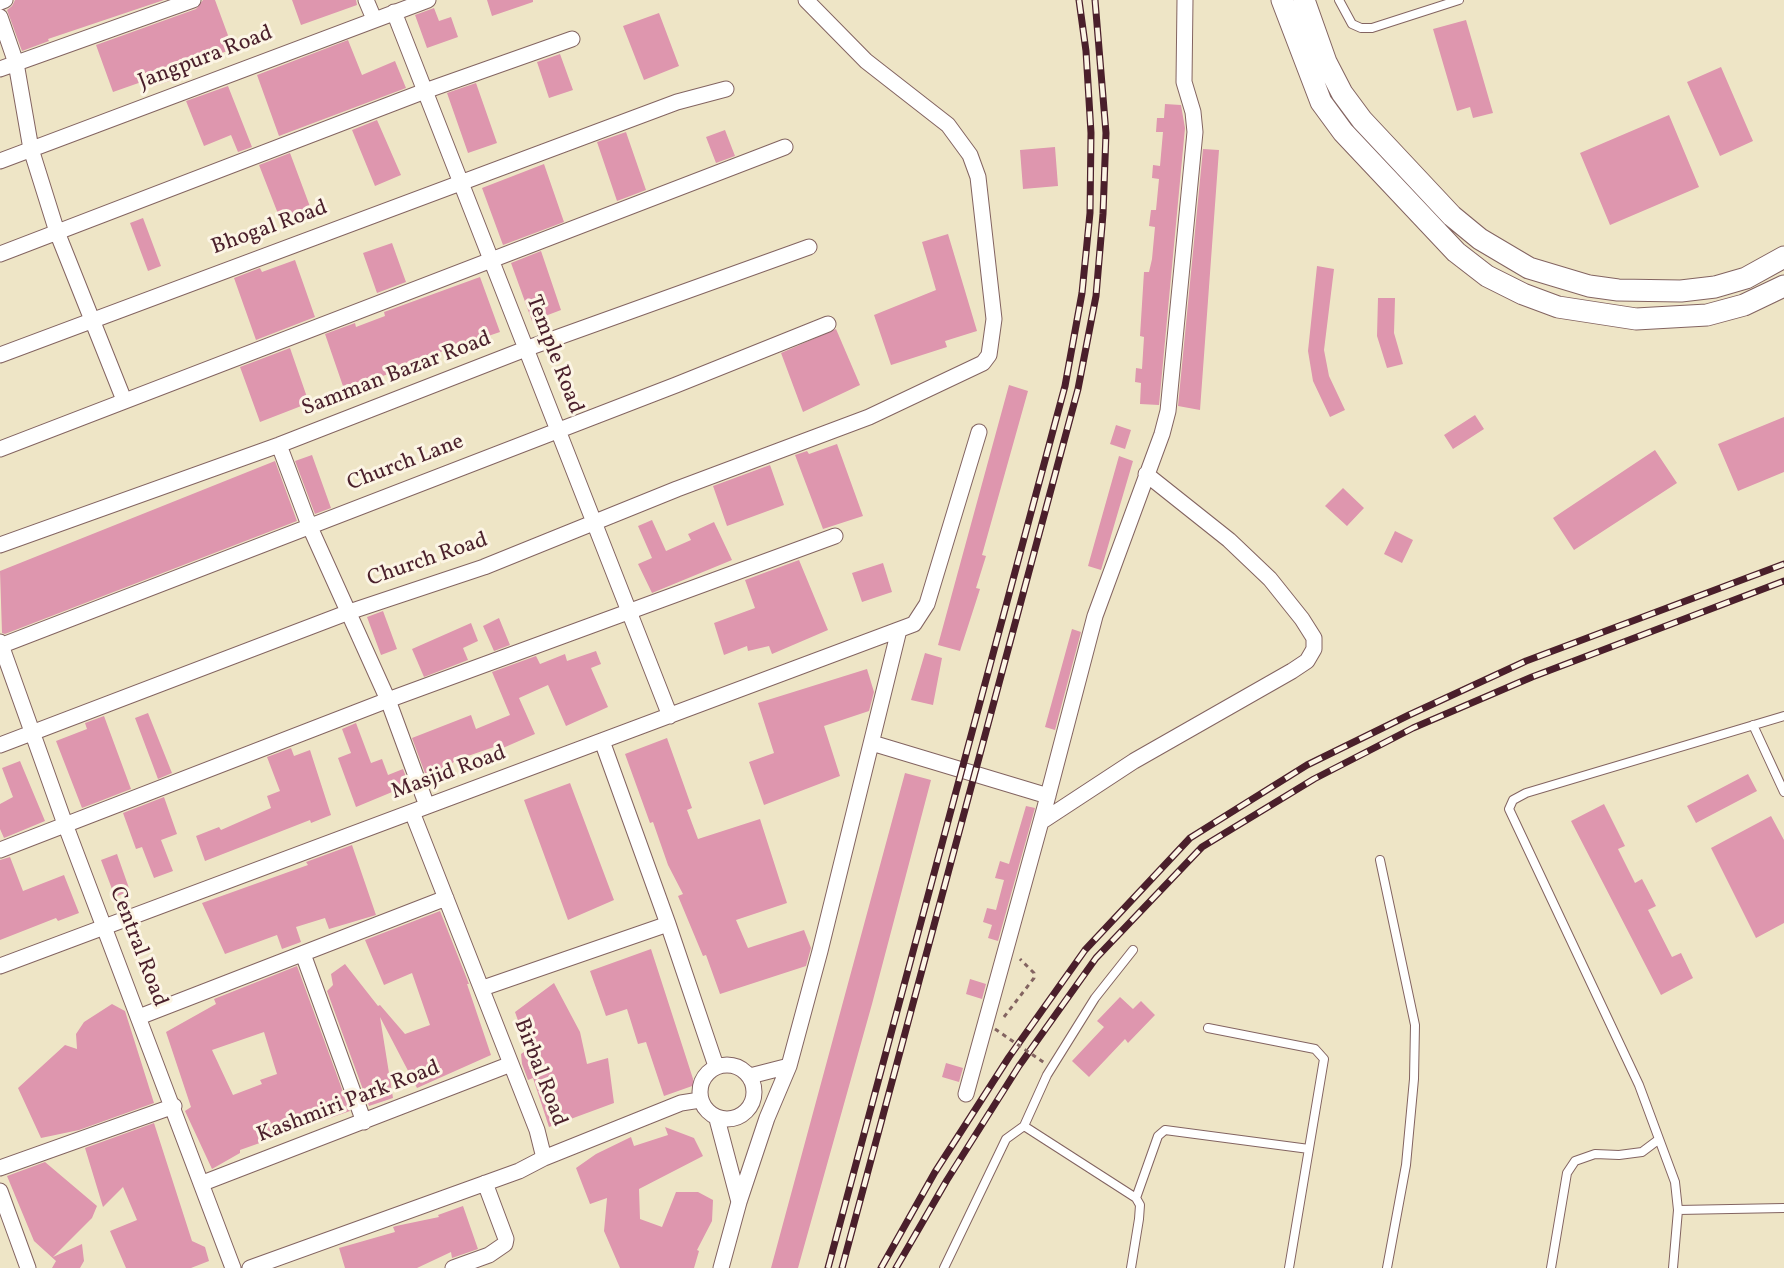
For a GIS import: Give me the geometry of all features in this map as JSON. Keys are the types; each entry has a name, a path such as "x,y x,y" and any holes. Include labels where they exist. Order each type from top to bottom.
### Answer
{"main road":[{"path":"1282,0 1321,102 1343,132 1456,252 1487,276 1523,294 1558,307 1636,319 1707,315 1744,305 1784,286"},
{"path":"1304,0 1326,62 1342,93 1362,120 1452,216 1480,239 1529,268 1588,286 1618,290 1681,291 1715,287 1746,278 1784,258"}],"street":[{"path":"0,2 5,0"},
{"path":"0,69 193,0"},
{"path":"366,0 374,20"},
{"name":"Jangpura Road","path":"0,161 428,0"},
{"name":"Church Road","path":"0,745 349,612 483,567 869,417 983,363 989,355 994,319 978,177 970,154 948,125 866,61 806,0"},
{"path":"966,1094 1095,616 1168,411 1195,132 1193,112 1184,82 1185,0"},
{"name":"Temple Road","path":"394,12 528,348 670,716"},
{"path":"0,17 16,63 31,149 57,232 124,400"},
{"path":"0,254 424,91 572,39"},
{"name":"Bhogal Road","path":"0,355 678,102 726,89"},
{"path":"0,448 785,147"},
{"name":"Samman Bazar Road","path":"0,544 279,445 528,348 809,247"},
{"name":"Church Lane","path":"0,645 828,324"},
{"name":"Masjid Road","path":"0,966 914,624 927,604 979,432"},
{"path":"279,445 309,525 388,700 428,806"},
{"path":"1041,822 1134,761 1292,671 1307,661 1314,649 1314,638 1308,628 1270,579 1229,540 1146,474"},
{"path":"0,850 388,700 836,536"},
{"path":"721,1268 739,1202 767,1118 789,1066 900,630"},
{"name":"Central Road","path":"0,645 65,824 203,1183 233,1268"},
{"path":"602,741 716,1066"},
{"path":"872,743 1048,796"},
{"name":"Birbal Road","path":"250,1268 286,1262 519,1171 544,1158 537,1130 483,988 412,812"},
{"path":"139,1017 446,898"},
{"path":"483,988 668,924"},
{"path":"303,954 363,1122"},
{"name":"Kashmiri Park Road","path":"203,1183 511,1064"},
{"path":"717,1119 736,1118 747,1111 754,1100 755,1088 750,1076 740,1067 728,1064 716,1066 705,1074 700,1087 700,1100 717,1119 739,1202"},
{"path":"750,1076 789,1066"},
{"path":"544,1158 681,1103 700,1100"},
{"path":"0,1168 174,1107"},
{"path":"453,1268 489,1255 505,1244 506,1239 484,1184"},
{"path":"0,1191 28,1268"}],"lane":[{"path":"1339,0 1352,24 1361,28 1372,28 1460,0"},
{"path":"1673,1268 1678,1210 1675,1182 1639,1085 1509,809 1513,800 1526,793 1784,716"},
{"path":"1753,725 1784,792"},
{"path":"1380,860 1414,1025 1414,1079 1406,1165 1387,1268"},
{"path":"944,1268 1006,1139 1024,1126 1047,1075 1095,998 1133,950"},
{"path":"1208,1028 1315,1049 1322,1054 1323,1067 1289,1268"},
{"path":"1024,1126 1136,1198 1140,1205 1131,1268"},
{"path":"1136,1198 1158,1136 1165,1130 1310,1149"},
{"path":"1551,1268 1568,1173 1575,1161 1595,1154 1619,1155 1642,1152 1658,1140"},
{"path":"1678,1210 1784,1208"}],"path":[{"path":"1006,950 1034,973 1034,978 995,1029 1046,1064"}],"building":[{"path":"15,0 164,0 48,39 49,41 22,51 7,10"},
{"path":"203,0 215,0 233,49 202,60 203,64 184,70 186,75 152,87 150,79 113,92 96,45 196,9"},
{"path":"292,0 356,0 357,5 301,25"},
{"path":"487,0 533,0 533,2 492,16"},
{"path":"434,8 439,21 451,17 458,37 427,48 415,15"},
{"path":"659,13 679,66 644,80 623,26"},
{"path":"1466,20 1493,113 1473,118 1470,107 1457,111 1433,29"},
{"path":"348,40 362,75 395,61 406,88 279,136 257,75"},
{"path":"560,54 573,90 549,98 537,62"},
{"path":"1721,67 1753,141 1720,156 1687,82"},
{"path":"476,83 497,143 468,153 447,93"},
{"path":"228,86 252,147 238,152 231,135 204,146 186,101"},
{"path":"1165,104 1181,105 1185,128 1159,405 1140,404 1141,383 1135,382 1136,368 1142,369 1144,337 1140,336 1144,272 1149,272 1152,259 1155,227 1149,226 1151,210 1156,210 1159,179 1152,178 1153,165 1160,166 1163,132 1156,132 1157,118 1164,118"},
{"path":"1669,115 1699,187 1610,225 1580,153"},
{"path":"377,120 401,175 375,186 352,130"},
{"path":"725,130 735,156 716,163 706,137"},
{"path":"626,132 646,190 617,201 597,142"},
{"path":"1055,147 1058,186 1023,189 1020,150"},
{"path":"1203,149 1219,150 1200,410 1178,406"},
{"path":"290,153 312,212 282,224 259,165"},
{"path":"544,164 564,222 503,245 482,188"},
{"path":"143,218 161,266 148,271 130,223"},
{"path":"948,234 977,331 945,341 947,347 891,365 874,315 936,290 922,242"},
{"path":"392,243 406,282 377,293 363,253"},
{"path":"541,251 561,310 532,321 511,263"},
{"path":"295,260 315,317 256,340 234,278 260,268 262,272"},
{"path":"1317,266 1334,269 1324,350 1329,376 1345,410 1330,417 1313,381 1308,351"},
{"path":"480,277 500,332 423,358 424,362 344,389 325,334 355,323 356,327 385,316 384,312"},
{"path":"1378,298 1395,298 1394,333 1403,364 1387,368 1377,336"},
{"path":"836,329 860,385 803,412 781,353"},
{"path":"290,348 309,403 260,422 240,367"},
{"path":"1009,385 1028,391 982,555 986,556 976,588 980,589 960,651 938,645"},
{"path":"1475,415 1484,429 1453,449 1444,435"},
{"path":"1784,417 1784,472 1738,491 1718,444"},
{"path":"1116,425 1131,430 1125,449 1110,444"},
{"path":"837,444 863,516 823,529 795,455 807,451 809,454"},
{"path":"1655,450 1677,483 1574,550 1553,518"},
{"path":"312,455 331,508 315,514 295,461"},
{"path":"1119,456 1133,461 1101,570 1088,566"},
{"path":"275,461 297,521 5,634 2,633 0,571"},
{"path":"770,465 784,505 727,526 713,486"},
{"path":"1343,488 1364,508 1347,526 1325,506"},
{"path":"652,520 666,551 691,540 688,534 714,522 732,560 652,593 638,564 652,558 638,526"},
{"path":"1395,531 1413,540 1402,563 1384,554"},
{"path":"799,560 828,630 772,654 769,646 748,651 747,646 724,655 714,623 755,608 745,580"},
{"path":"883,563 892,592 862,602 852,573"},
{"path":"383,611 397,649 381,655 367,617"},
{"path":"499,618 510,645 494,651 483,626"},
{"path":"471,623 478,641 463,648 468,660 424,677 412,649"},
{"path":"1072,629 1081,632 1055,730 1045,727"},
{"path":"596,651 601,664 591,668 608,707 566,726 548,685 519,698 535,734 496,751 494,747 462,758 426,776 412,738 471,715 476,729 510,715 492,672 536,656 540,664 565,654 567,661"},
{"path":"925,653 942,658 933,705 911,700"},
{"path":"867,669 874,692 869,711 824,726 840,776 764,805 749,762 774,753 758,703"},
{"path":"148,713 172,773 158,779 135,718"},
{"path":"104,716 131,789 82,808 56,741 87,729 85,723"},
{"path":"356,723 371,763 382,759 388,775 403,769 409,785 356,807 338,758 351,753 342,729"},
{"path":"667,738 692,808 687,810 698,839 760,819 787,903 736,920 748,948 804,930 811,948 806,966 720,994 706,955 703,956 678,896 683,894 668,865 653,822 650,823 625,754"},
{"path":"291,748 294,756 310,750 331,815 311,823 310,820 205,861 196,836 219,827 221,830 271,808 267,796 280,791 267,757"},
{"path":"20,761 45,821 4,838 0,829 0,804 13,797 2,768"},
{"path":"905,773 931,780 872,1004 798,1268 771,1268"},
{"path":"1748,774 1757,791 1696,823 1687,806"},
{"path":"570,783 614,900 568,920 524,800"},
{"path":"164,797 177,834 161,840 173,871 154,878 142,847 136,849 123,813"},
{"path":"1604,804 1625,846 1618,849 1635,883 1642,879 1656,906 1648,910 1672,957 1681,953 1693,978 1661,995 1571,821"},
{"path":"1026,806 1035,808 998,941 988,938 992,925 983,922 987,908 996,910 1004,880 995,878 1000,861 1009,864"},
{"path":"1771,816 1784,840 1784,923 1756,938 1711,848"},
{"path":"352,845 376,915 329,929 325,918 296,927 301,942 282,949 277,935 225,954 202,903 308,865 306,862"},
{"path":"117,854 130,891 115,897 101,860"},
{"path":"10,857 23,891 64,875 79,913 58,921 56,918 0,940 0,860"},
{"path":"440,911 469,984 467,984 491,1055 417,1088 380,1017 393,1098 369,1106 327,991 333,985 331,974 345,964 378,1006 380,1005 405,1034 430,1025 412,973 384,985 365,940"},
{"path":"651,949 695,1085 664,1096 646,1042 638,1044 627,1009 606,1016 590,971"},
{"path":"297,966 350,1111 240,1150 240,1153 212,1169 185,1111 191,1107 166,1032 216,1004 214,999","holes":["264,1032 277,1074 260,1080 262,1084 233,1095 212,1050"]},
{"path":"970,979 986,984 982,999 966,994"},
{"path":"554,983 580,1032 587,1064 608,1058 614,1103 549,1127 533,1078 528,1080 522,1064 521,1054 528,1049 515,1012"},
{"path":"1120,997 1133,1009 1141,1001 1155,1015 1128,1043 1125,1039 1089,1077 1072,1061 1104,1027 1097,1021"},
{"path":"112,1004 125,1011 154,1103 79,1130 41,1138 18,1088 65,1045 77,1049 76,1034 84,1022"},
{"path":"946,1063 963,1068 959,1082 942,1077"},
{"path":"154,1123 192,1241 205,1247 209,1261 191,1268 126,1268 110,1231 137,1220 123,1187 103,1207 85,1148"},
{"path":"665,1127 694,1138 703,1156 639,1189 640,1219 662,1227 676,1192 698,1192 713,1200 712,1221 697,1250 699,1251 694,1268 620,1268 604,1231 607,1198 590,1204 576,1168 596,1154 631,1137 634,1146 668,1135"},
{"path":"45,1162 97,1206 92,1218 53,1257 82,1244 84,1261 80,1268 52,1268 56,1261 34,1241 7,1176"},
{"path":"463,1206 478,1249 452,1258 451,1252 417,1268 345,1268 339,1248 395,1232 393,1227 439,1217 438,1215"}],"railway":[{"path":"828,1268 1065,386 1082,293 1090,213 1091,133 1086,51 1079,0"},
{"path":"842,1268 1078,389 1096,296 1103,214 1106,133 1095,0"},
{"path":"881,1268 935,1172 1009,1057 1085,950 1190,838 1307,765 1526,661 1784,564"},
{"path":"896,1268 947,1180 1019,1066 1096,958 1202,847 1314,779 1413,728 1532,677 1784,581"}]}
